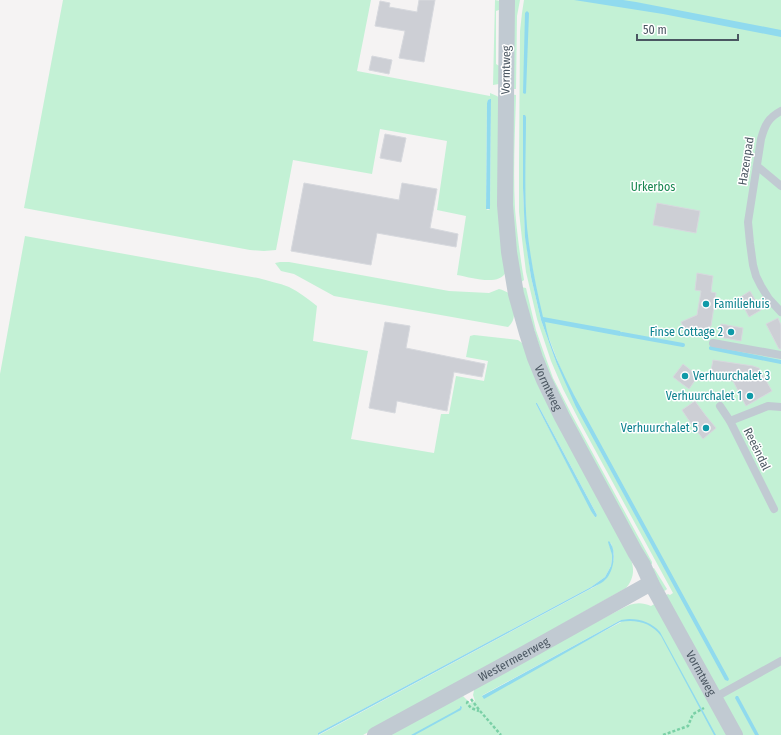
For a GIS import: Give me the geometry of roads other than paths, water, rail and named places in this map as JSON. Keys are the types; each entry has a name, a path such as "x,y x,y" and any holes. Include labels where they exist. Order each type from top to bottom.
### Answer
{"street":[{"name":"Vormtweg","path":"507,0 505,205 509,252 518,300 527,333 549,393 643,565 710,702 735,735"},
{"name":"Westermeerweg","path":"375,735 652,583"}],"lane":[{"name":"Hazenpad","path":"781,111 774,115 764,128 748,222 753,265 756,276 769,300 781,312"},
{"path":"757,166 781,186"},
{"path":"713,343 781,355"},
{"name":"Reeëndal","path":"720,406 730,421 774,509"},
{"name":"Reeëndal","path":"730,421 768,406 781,407"},
{"path":"710,702 781,661"}],"water":[{"path":"574,0 623,0 636,2 781,30 781,37 663,14"},
{"path":"527,11 529,13 525,94 523,93 525,13"},
{"path":"490,99 490,209 486,209 487,103"},
{"path":"523,115 526,117 525,185 527,227 543,317 620,331 622,334 620,336 545,322 553,350 574,395 729,679 728,681 725,680 576,407 556,362 541,320 531,277 525,237"},
{"path":"536,403 597,515 596,517 591,511"},
{"path":"609,541 613,549 614,560 607,578 601,583 318,735 318,733 591,587 605,577 611,566 612,555"},
{"path":"629,619 646,622 654,626 660,632 716,735 714,735 661,636 648,625 632,621 620,622 484,699 482,696 621,620"},
{"path":"738,696 759,735 755,735 735,698"},
{"path":"460,706 462,707 461,710 415,735 411,735 455,711 460,708"}],"waterway":[{"path":"622,334 683,345"},
{"path":"711,348 781,362"}],"place":[{"name":"Familiehuis","path":"706,304"},
{"name":"Finse Cottage 2","path":"731,332"},
{"name":"Verhuurchalet 3","path":"685,376"},
{"name":"Verhuurchalet 1","path":"750,396"},
{"name":"Verhuurchalet 5","path":"706,428"}],"park label":[{"name":"Urkerbos","path":"653,187"}]}
